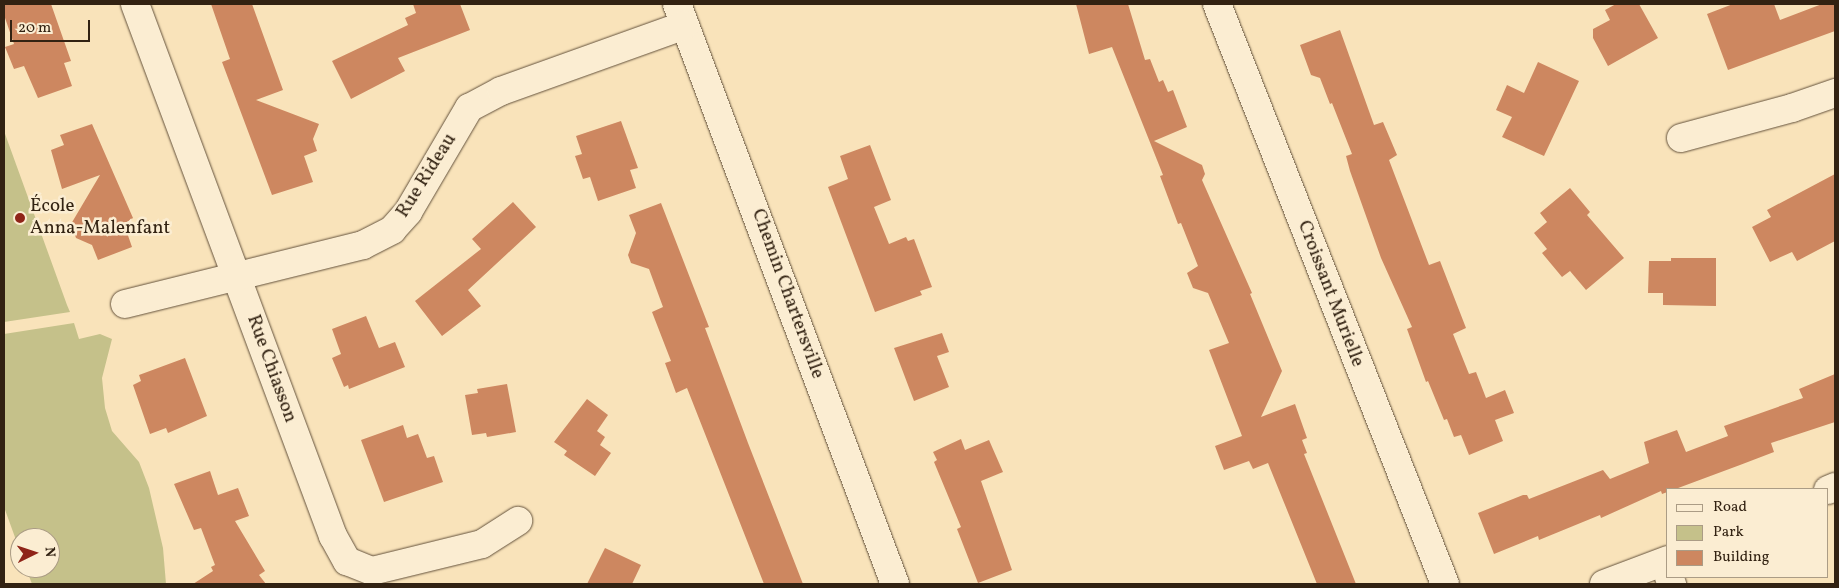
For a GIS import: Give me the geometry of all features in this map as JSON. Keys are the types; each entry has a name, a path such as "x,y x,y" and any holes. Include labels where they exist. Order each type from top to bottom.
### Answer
{"street":[{"name":"Rue Chiasson","path":"135,4 333,536 347,561 372,571 482,544 518,521"},
{"name":"Croissant Murielle","path":"1217,4 1445,584"},
{"name":"Rue Rideau","path":"125,304 354,248 392,230 408,212 469,108 501,91 681,14"},
{"name":"Chemin Chartersville","path":"681,14 895,584"},
{"path":"1681,138 1792,108 1835,92"},
{"path":"1604,584 1666,571"}],"green space":[{"name":"École Anna-Malenfant","path":"4,131 67,305 70,312 4,322"},
{"path":"74,323 79,339 100,334 112,339 102,378 105,408 112,431 139,462 149,488 163,548 166,584 32,584 30,578 60,578 60,528 12,528 4,507 4,334"}],"building":[{"path":"4,4 51,4 71,61 64,63 72,86 38,98 24,66 14,69 5,47 14,44 4,15"},
{"path":"211,4 252,4 283,90 256,100 319,124 313,139 317,151 304,156 313,182 272,195 222,62 230,59"},
{"path":"413,4 460,4 470,30 398,58 405,71 351,99 332,61 408,25 405,18 416,13"},
{"path":"1076,4 1128,4 1145,60 1150,59 1159,82 1163,80 1168,92 1173,90 1187,127 1154,141 1202,165 1205,174 1202,180 1252,293 1250,294 1282,371 1261,417 1295,404 1307,438 1302,440 1307,453 1304,454 1356,584 1317,584 1268,463 1253,469 1249,461 1224,470 1215,446 1242,436 1209,350 1229,343 1208,293 1193,288 1187,273 1198,266 1181,223 1178,224 1160,176 1163,175 1112,47 1089,54"},
{"path":"1616,4 1639,4 1658,38 1608,66 1593,38 1593,29 1610,20 1605,10"},
{"path":"1733,4 1774,4 1780,20 1822,4 1835,4 1835,31 1728,70 1707,14"},
{"path":"1340,30 1374,125 1383,122 1397,155 1389,160 1429,265 1440,261 1466,328 1453,334 1469,374 1476,372 1486,398 1505,390 1514,413 1495,420 1503,441 1469,455 1461,435 1454,437 1447,419 1444,420 1428,381 1426,382 1407,329 1412,327 1381,258 1350,171 1346,156 1352,154 1332,103 1330,104 1320,78 1311,75 1300,45"},
{"path":"1538,62 1579,81 1544,156 1502,137 1512,117 1496,110 1507,85 1524,93"},
{"path":"621,121 638,168 630,170 636,188 598,201 590,177 583,179 575,156 582,154 576,136"},
{"path":"92,124 133,218 124,224 132,247 98,260 92,245 76,238 71,224 100,175 62,189 51,150 64,145 60,135"},
{"path":"870,145 891,200 874,207 889,244 906,237 908,241 914,239 932,287 920,291 922,295 875,312 828,187 848,179 840,156"},
{"path":"1835,174 1835,241 1797,261 1792,252 1770,262 1752,227 1771,217 1767,210"},
{"path":"1570,188 1590,212 1587,215 1624,258 1586,290 1570,271 1562,277 1542,253 1547,249 1534,233 1547,222 1540,213"},
{"path":"513,202 536,227 468,290 481,306 442,336 415,301 481,249 472,239"},
{"path":"661,203 709,327 705,328 803,584 764,584 687,388 676,393 665,363 671,361 652,312 663,307 649,269 631,263 628,255 636,233 629,215"},
{"path":"1671,258 1716,258 1716,306 1663,305 1663,293 1648,293 1649,261 1671,261"},
{"path":"366,316 379,348 395,342 405,367 349,389 348,385 344,387 332,358 341,354 332,329"},
{"path":"942,333 949,352 937,356 949,387 914,401 894,348"},
{"path":"185,358 207,416 168,433 166,428 150,434 133,385 141,381 139,375"},
{"path":"1835,374 1835,422 1771,443 1774,452 1678,488 1666,488 1666,492 1662,494 1661,491 1601,518 1600,515 1539,540 1538,536 1494,554 1478,513 1523,495 1527,495 1529,499 1603,470 1610,479 1649,463 1644,442 1677,430 1686,452 1728,436 1724,426 1803,398 1799,389"},
{"path":"507,384 516,432 487,437 486,433 472,435 465,395 478,393 477,389"},
{"path":"587,399 608,415 597,431 605,437 600,445 611,453 595,476 564,455 567,451 554,442"},
{"path":"403,425 407,438 418,434 427,458 434,456 443,482 384,502 361,440"},
{"path":"961,439 965,450 989,440 1003,472 981,481 1012,570 978,583 957,529 961,527 934,462 937,460 933,452"},
{"path":"210,471 218,495 238,488 249,516 235,521 265,571 259,575 266,584 193,584 213,571 211,567 215,565 201,528 194,530 174,484"},
{"path":"605,548 641,565 632,584 587,584"}],"place":[{"name":"École Anna-Malenfant","path":"20,218"}]}
